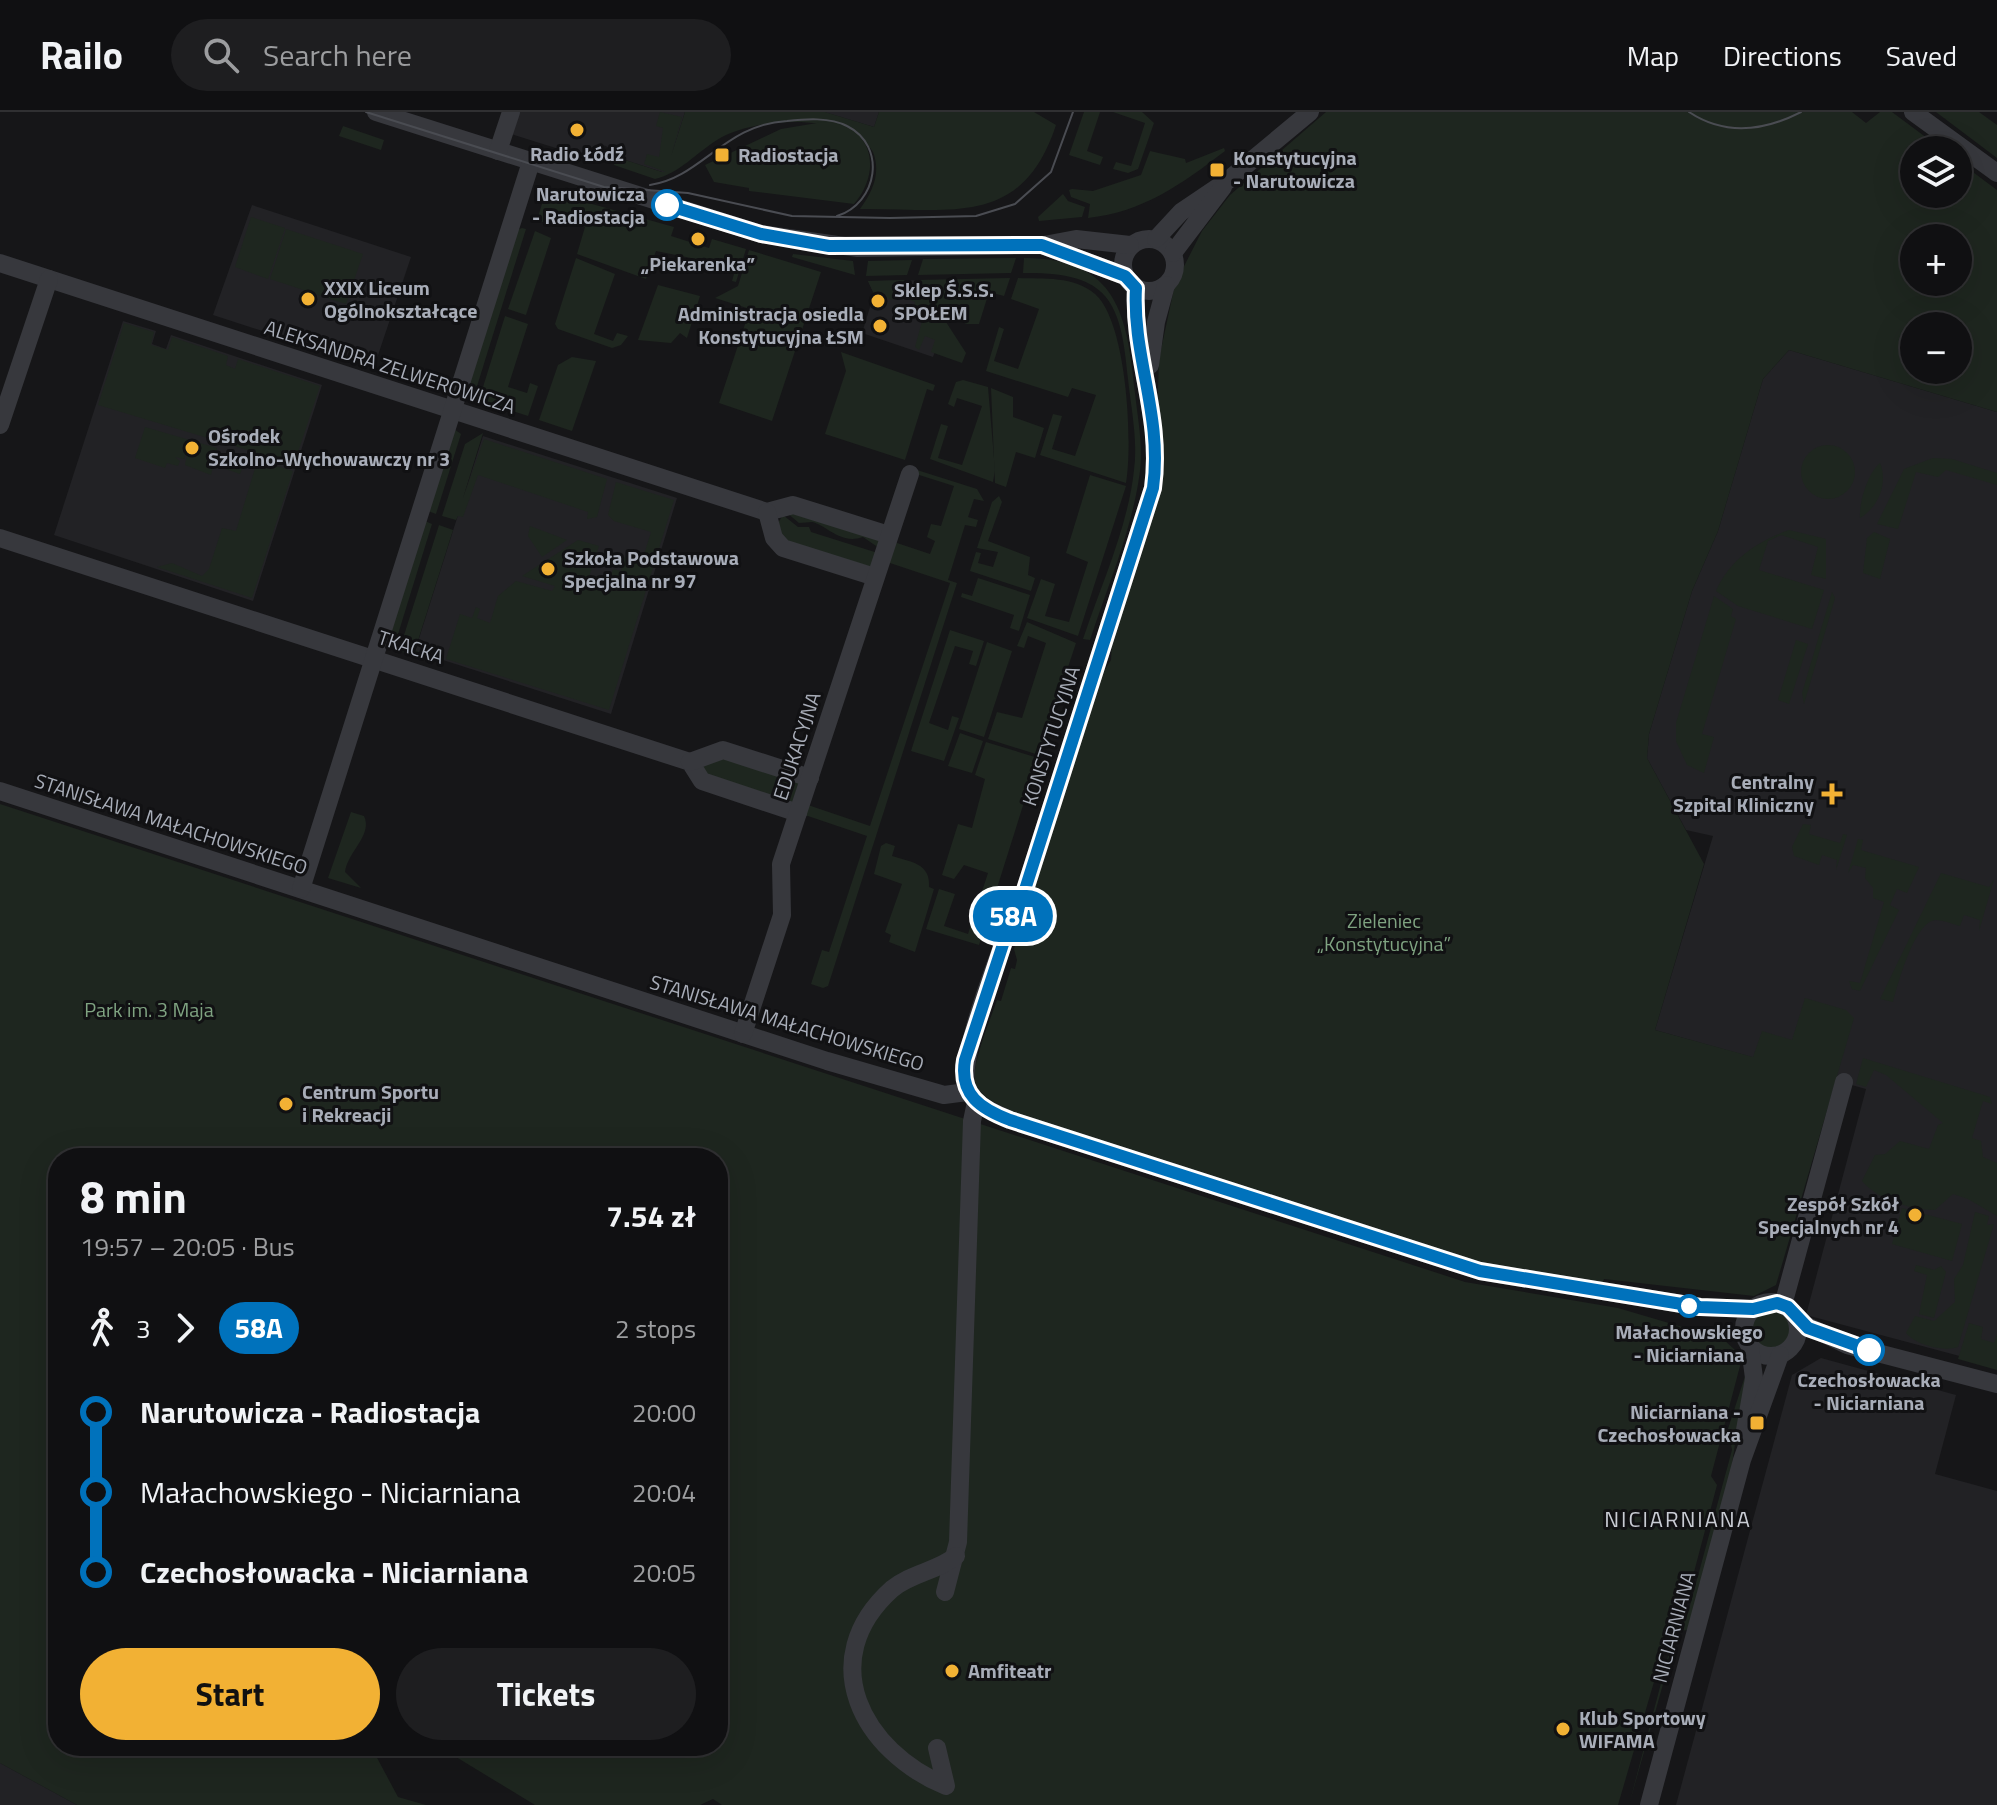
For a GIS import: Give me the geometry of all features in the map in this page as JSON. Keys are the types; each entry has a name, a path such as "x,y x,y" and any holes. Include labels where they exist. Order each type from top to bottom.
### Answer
{"street":[{"path":"376,112 730,226 803,242 858,248 1042,245 1088,239 1130,245 1145,238 1156,239 1173,253"},
{"path":"498,151 511,112"},
{"path":"1156,239 1181,212 1227,181 1310,112"},
{"path":"1913,112 1997,173"},
{"path":"301,889 531,162"},
{"path":"1042,245 1149,291 1166,285 1174,273 1173,253 1227,181"},
{"path":"1130,245 1123,260 1130,282"},
{"name":"ALEKSANDRA ZELWEROWICZA","path":"0,263 767,512 793,505 889,535"},
{"path":"0,425 49,279"},
{"name":"KONSTYTUCYJNA","path":"945,1592 956,1556 972,1121 972,1097 965,1060 1010,923 1022,899 1150,500 1156,460 1150,388 1130,282"},
{"name":"KONSTYTUCYJNA","path":"1150,388 1156,322 1166,285"},
{"name":"EDUKACYJNA","path":"743,1034 782,915 781,864 910,474"},
{"path":"767,512 774,538 783,548 875,577"},
{"name":"TKACKA","path":"0,538 690,762 702,781 798,813"},
{"path":"690,762 723,750 810,778"},
{"name":"STANISŁAWA MAŁACHOWSKIEGO","path":"0,791 743,1034 944,1095 972,1097 1010,1120 1480,1271 1700,1307 1753,1309"},
{"path":"1783,1305 1844,1082"},
{"path":"1847,1345 1762,1355 1750,1347 1744,1328 1753,1309 1766,1303 1783,1305 1797,1321 1847,1345 1997,1384"},
{"name":"STANISŁAWA MAŁACHOWSKIEGO","path":"1700,1307 1744,1328"},
{"path":"1786,1351 1798,1335 1797,1321"},
{"name":"NICIARNIANA","path":"1649,1805 1742,1460 1754,1378 1750,1347"},
{"name":"NICIARNIANA","path":"1742,1460 1786,1351"},
{"path":"946,1786 887,1749 860,1712 852,1682 859,1640 877,1605 908,1578 956,1556"},
{"path":"937,1748 947,1805"}],"shaded area":[{"name":"Radio Łódź","path":"519,112 685,112 666,172 662,172 616,157 615,150 603,145 588,148 578,155 511,134"},
{"path":"824,112 879,112 874,127"},
{"name":"XXIX Liceum Ogólnokształcące","path":"252,205 411,257 374,367 213,315"},
{"path":"936,280 922,331 940,337 933,357 862,333 874,294 868,281"},
{"name":"Ośrodek Szkolno-Wychowawczy nr 3","path":"123,321 156,331 152,344 166,349 171,335 322,385 253,601 54,535"},
{"name":"Centralny Szpital Kliniczny","path":"1789,350 1997,412 1997,1366 1806,1315 1866,1089 1655,1030 1713,836 1686,830 1647,758 1649,734 1692,591 1718,531 1763,379"},
{"name":"Szkoła Podstawowa Specjalna nr 97","path":"483,436 677,498 611,714 415,651"},
{"path":"1821,1358 1956,1395 1935,1474 1997,1491 1997,1805 1676,1805 1792,1375"},
{"path":"0,1763 77,1805 0,1805"}],"green space":[{"path":"660,112 682,117 671,156 685,112 825,112 874,127 879,112 1034,112 1056,125 1042,158 1024,182 1003,197 979,206 953,209 860,209 874,182 876,167 873,152 861,139 824,124 777,123 734,132 717,140 672,172 655,179 614,165 616,157 666,172 644,164 647,154 659,157 663,128 656,126"},
{"path":"1084,112 1100,112 1087,151 1103,157 1100,165 1069,155"},
{"path":"1113,112 1142,112 1154,123 1138,169 1128,173 1113,169 1116,162 1131,166 1145,123"},
{"name":"Zieleniec „Konstytucyjna”","path":"1326,112 1852,112 1866,123 1880,112 1892,112 1924,136 1900,136 1900,208 1972,208 1972,171 1997,190 1997,412 1903,384 1972,384 1972,312 1900,312 1900,383 1789,350 1763,379 1718,531 1692,591 1649,734 1647,758 1704,864 1655,1030 1753,1057 1762,1031 1792,1040 1805,998 1846,1010 1854,1018 1776,1285 1754,1296 1604,1279 1602,1285 1494,1268 1043,1123 990,1100 976,1085 975,1068 982,1043 997,1000 1001,1001 1011,968 1015,969 1017,960 1014,949 1101,676 1111,660 1112,640 1154,511 1159,359 1175,284 1202,231 1230,195"},
{"path":"1936,112 1979,112 1997,125 1997,158 1972,136"},
{"path":"823,122 853,131 868,151 868,177 854,204 749,191 749,188 714,182 705,165 781,129"},
{"path":"343,126 384,140 381,150 339,136"},
{"path":"1224,148 1225,151 1193,175 1161,195 1127,210 1088,218 1090,204 1071,197 1069,190 1072,189 1093,191 1141,175 1150,151 1185,159 1186,163"},
{"path":"546,191 674,227 671,236 709,248 712,239 746,249 736,282 732,281 736,267 656,251 646,279 577,254 585,227 557,218 554,226 537,220"},
{"path":"1063,194 1068,201 1085,207 1082,217 1039,221 1038,217"},
{"path":"251,217 285,228 268,279 235,267"},
{"path":"286,229 363,254 346,304 270,279"},
{"path":"526,229 473,399 465,396 517,230"},
{"path":"535,231 551,238 526,315 508,309"},
{"path":"749,250 821,272 772,421 719,403 750,309 715,298 738,286"},
{"path":"793,254 853,261 855,275 792,257"},
{"path":"576,258 615,274 594,334 613,341 617,333 628,336 621,345 612,348 558,329 555,324"},
{"path":"1016,258 1011,273 918,275 923,259"},
{"path":"1024,258 1056,261 1080,268 1099,281 1112,297 1128,340 1140,435 1140,467 1124,539 1090,640 1083,639 1120,534 1134,470 1135,436 1125,351 1121,329 1105,296 1092,285 1074,278 1023,273"},
{"path":"912,260 907,275 866,276 868,261"},
{"path":"1010,278 1004,296 989,292 979,324 967,324 914,306 915,302 910,300 916,280"},
{"path":"1018,278 1078,284 1095,294 1106,308 1121,355 1125,384 1129,440 1126,483 1040,455 1053,414 1062,416 1052,449 1075,456 1096,395 1072,388 1068,397 986,371 999,327 1004,329 994,361 1018,369 1039,309 1011,299"},
{"path":"905,280 900,298 895,296 894,300 874,294 868,281"},
{"path":"658,285 700,296 687,338 680,333 671,343 638,340"},
{"path":"924,314 946,322 966,353 962,363 931,352 935,340 925,336 919,350 915,347"},
{"path":"505,316 528,324 508,387 527,393 530,383 538,386 528,416 479,400"},
{"path":"124,323 154,332 151,345 168,350 172,337 228,356 226,365 235,369 238,359 320,386 294,464 98,405"},
{"path":"841,352 935,385 933,391 927,389 905,460 825,434 846,371"},
{"path":"572,357 596,361 572,431 539,420 558,365"},
{"path":"963,380 988,387 995,470 993,482 930,459 941,424 948,426 938,458 962,465 982,406 957,398 954,407 948,404 956,382"},
{"path":"991,388 1013,397 1013,417 1044,428 1035,458 1016,452 1006,487 995,483"},
{"path":"145,427 217,448 211,475 185,465 188,448 184,459 175,457 180,461 178,466 167,463 165,468 135,458"},
{"path":"454,429 461,434 436,514 428,511"},
{"path":"483,433 463,498 484,439 607,479 597,517 587,519 588,512 478,475 463,517 458,516 456,520 442,516 465,444"},
{"path":"1828,445 1847,453 1855,472 1847,491 1828,499 1809,491 1801,472 1809,453"},
{"path":"227,451 293,471 252,598 157,567 172,563 202,576 209,569 222,528 236,531 256,465 245,461 240,474 220,467"},
{"path":"1933,458 1952,459 1997,473 1997,485 1946,470 1938,477 1916,472 1898,529 1877,524 1904,469"},
{"path":"1880,463 1883,478 1880,494 1860,518 1865,488"},
{"path":"917,470 977,489 984,501 974,499 968,517 978,520 976,527 965,525 948,580 957,583 828,986 823,988 811,984 822,950 829,952 867,836 805,815 808,805 870,826 950,583 887,562 894,542 930,554 935,541 927,537 931,524 941,526 954,486 916,474"},
{"path":"1090,475 1126,486 1078,636 1027,618 1041,579 1055,584 1045,616 1069,622 1088,562 1066,553"},
{"path":"616,482 674,500 609,710 446,659 460,614 472,618 476,607 480,609 477,618 490,623 498,596 516,581 552,591 555,586 522,576 578,540 599,546 589,577 608,584 613,569 621,571 625,556 642,561 651,532 614,521 608,515"},
{"path":"999,496 1002,502 988,541 1030,557 1028,575 1035,578 1031,591 970,571 976,552 981,553 978,563 993,567 998,552 977,548 992,502"},
{"path":"786,512 877,537 882,550 863,537 841,537 812,522 799,523"},
{"path":"783,515 798,527 809,527 811,532 881,554 872,567 785,543 778,523"},
{"path":"425,521 432,524 395,644 386,644"},
{"path":"439,525 453,530 415,650 424,654 423,658 399,651"},
{"path":"530,526 567,540 542,557 528,536"},
{"path":"1789,530 1826,539 1826,579 1811,575 1818,547 1781,535 1768,541 1759,570 1824,590 1812,629 1738,606 1716,591 1729,570 1746,553 1766,540"},
{"path":"1874,532 1890,539 1880,579 1863,573 1867,538"},
{"path":"978,578 1030,595 1019,631 1010,628 1014,615 961,597 962,593 972,596"},
{"path":"1832,592 1835,598 1804,704 1802,693"},
{"path":"1714,596 1733,609 1731,616 1736,619 1702,734 1714,737 1704,773 1687,765 1676,741 1676,723"},
{"path":"1027,622 1076,643 1039,755 988,739 997,712 1022,718 1046,643 1028,636 1024,648 1017,646"},
{"path":"950,630 984,641 976,666 969,664 973,651 955,646 929,723 948,730 952,716 959,718 944,761 911,751"},
{"path":"1796,640 1808,644 1789,704 1778,700"},
{"path":"987,642 1012,651 984,737 959,729"},
{"path":"960,733 983,741 972,773 948,766"},
{"path":"986,742 1038,758 979,945 926,929 939,889 955,894 944,926 968,934 988,873 964,865 954,879 942,875 958,824 972,828 985,779 975,775"},
{"path":"716,755 799,782 792,805 707,777 703,766"},
{"name":"Park im. 3 Maja","path":"0,804 1465,1282 1618,1308 1723,1339 1735,1350 1740,1366 1711,1476 1717,1485 1688,1595 1680,1593 1618,1805 722,1805 713,1799 700,1805 535,1805 454,1756 728,1756 728,1148 48,1148 48,1756 376,1756 398,1797 426,1805 77,1805 0,1763"},
{"path":"351,812 364,816 366,823 363,837 350,857 345,872 361,888 328,878"},
{"path":"1803,824 1811,825 1809,834 1840,843 1843,834 1847,835 1836,870 1837,860 1822,855 1819,865 1794,856 1792,847"},
{"path":"1858,839 1863,840 1861,850 1919,867 1907,893 1897,889 1890,905 1899,910 1860,991 1852,989 1849,981 1860,983 1884,902 1873,898 1873,888 1865,878 1866,868 1853,865 1848,873"},
{"path":"886,843 895,846 892,856 923,868 929,879 929,887 934,889 915,952 889,942 891,935 885,932 902,884 874,874 881,846"},
{"path":"1941,873 1989,887 1994,879 1979,931 1980,920 1964,915 1960,926 1938,920 1927,924 1908,955 1893,1002 1880,999"},
{"path":"1863,1058 1990,1097 1992,1104 1983,1101 1972,1138 1981,1141 1983,1157 1997,1163 1997,1216 1953,1194 1935,1210 1905,1206 1876,1193 1862,1181 1875,1155 1885,1154 1900,1141 1929,1149 1938,1125 1943,1123 1886,1075 1874,1070 1866,1087 1856,1084"},
{"path":"1902,1208 1962,1224 1952,1261 1892,1244"},
{"path":"1975,1212 1989,1216 1987,1225 1994,1224 1958,1347 1945,1349 1923,1344 1906,1333 1915,1316 1934,1321 1955,1302 1954,1279 1963,1265"},
{"path":"1916,1265 1934,1270 1941,1266 1946,1272 1934,1318 1919,1314 1927,1275 1914,1271"},
{"path":"1771,1310 1784,1316 1790,1329 1784,1342 1771,1348 1758,1342 1752,1329 1758,1316"},
{"path":"1969,1323 1983,1327 1981,1339 1994,1343 1997,1334 1997,1370 1958,1359"},
{"path":"1746,1373 1730,1477 1688,1630 1678,1631 1629,1805 1681,1607 1689,1609 1732,1450 1728,1429"}],"tram line":[{"path":"366,112 604,187 688,193 792,216 890,218 976,216 1015,204 1051,172 1073,112"},
{"path":"1689,112 1716,125 1731,128 1759,127 1801,112"},
{"path":"650,185 684,172 730,141 765,124 817,119 833,121 860,135 872,160 869,187 851,209 837,216"}],"bus line":[{"name":"58A","path":"667,205 761,234 829,246 1042,245 1125,276 1136,288 1139,342 1150,388 1155,429 1153,488 1022,899 1010,923 965,1060 965,1084 973,1099 1010,1120 1480,1271 1526,1281 1700,1307 1753,1309 1761,1304 1777,1303 1788,1307 1797,1321 1808,1328 1847,1345 1869,1350"}],"place":[{"name":"Radio Łódź","path":"577,130"},
{"name":"Radiostacja","path":"722,155"},
{"name":"Konstytucyjna - Narutowicza","path":"1217,170"},
{"name":"Narutowicza - Radiostacja","path":"667,205"},
{"name":"„Piekarenka”","path":"698,239"},
{"name":"XXIX Liceum Ogólnokształcące","path":"308,299"},
{"name":"Sklep Ś.S.S. SPOŁEM","path":"878,301"},
{"name":"Administracja osiedla Konstytucyjna ŁSM","path":"880,326"},
{"name":"Ośrodek Szkolno-Wychowawczy nr 3","path":"192,448"},
{"name":"Szkoła Podstawowa Specjalna nr 97","path":"548,569"},
{"name":"Centralny Szpital Kliniczny","path":"1832,794"},
{"name":"Centrum Sportu i Rekreacji","path":"286,1104"},
{"name":"Zespół Szkół Specjalnych nr 4","path":"1915,1215"},
{"name":"Małachowskiego - Niciarniana","path":"1689,1306"},
{"name":"Czechosłowacka - Niciarniana","path":"1869,1350"},
{"name":"Niciarniana - Czechosłowacka","path":"1757,1423"},
{"name":"Amfiteatr","path":"952,1671"},
{"name":"Klub Sportowy WIFAMA","path":"1563,1729"}],"district":[{"name":"NICIARNIANA","path":"1678,1519"}]}
